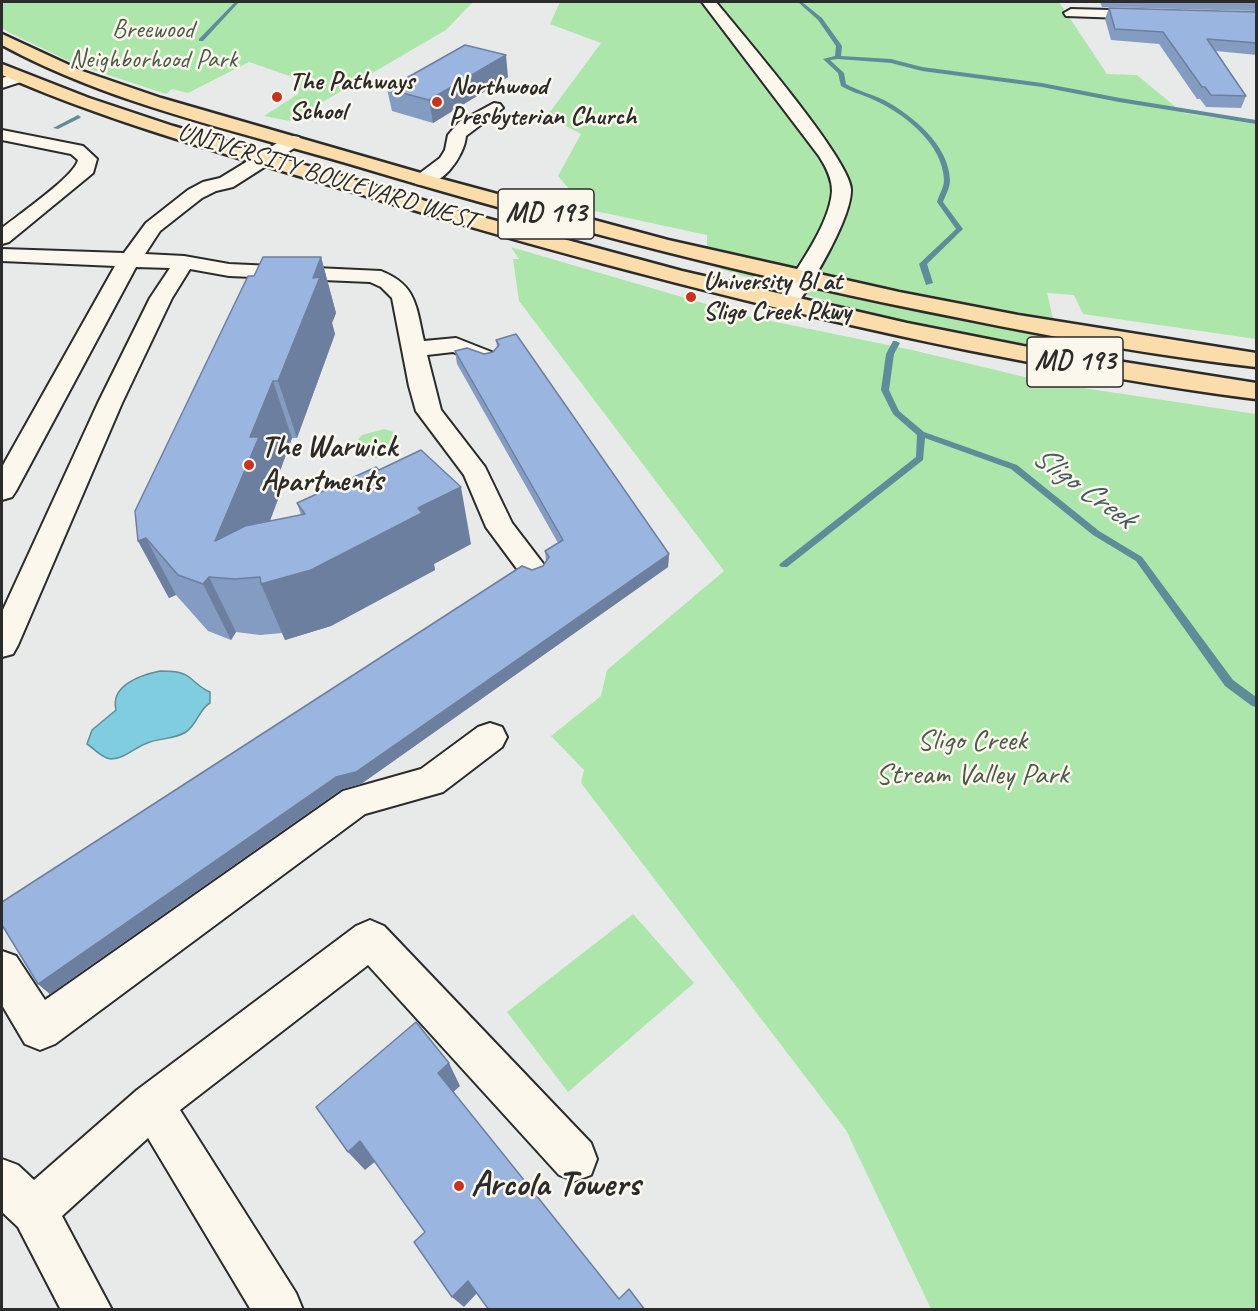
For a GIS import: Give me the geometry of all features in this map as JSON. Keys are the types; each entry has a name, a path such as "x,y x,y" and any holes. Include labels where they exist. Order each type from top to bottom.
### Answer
{"main road":[{"name":"UNIVERSITY BOULEVARD WEST","path":"2,39 59,68 142,97 423,180 601,229 927,305 1077,333 1257,360"},
{"name":"UNIVERSITY BOULEVARD WEST","path":"2,69 52,92 536,240 787,303 1041,356 1196,383 1257,391"}],"street":[{"path":"709,2 838,171 842,195 832,223 787,303"},
{"path":"1071,13 1164,15"},
{"path":"2,83 21,77"},
{"path":"423,180 450,160 457,146 458,135 465,126 494,108"},
{"path":"2,135 77,150 88,159 86,169 2,238"},
{"path":"2,491 117,279 159,220 195,194 210,186 226,183 293,141"},
{"path":"206,211 227,191 226,183"},
{"path":"132,260 181,230"},
{"path":"2,255 184,262 229,270 374,276 389,282 403,296 421,386 429,411 476,474 500,527 532,570"},
{"path":"2,645 110,403 161,298 184,262"},
{"path":"415,349 456,345 486,358"},
{"path":"2,970 40,1029 355,802 431,781 490,737"},
{"path":"34,1211 152,1105 370,939 575,1159"},
{"path":"152,1105 279,1310"},
{"path":"2,1181 34,1211 88,1310"}],"green space":[{"name":"Breewood Neighborhood Park","path":"2,2 473,2 446,30 290,121 264,116 298,94 301,80 249,62 188,93 172,89 166,94 75,64 10,33 2,28"},
{"path":"560,2 1059,2 1107,74 1137,75 1183,113 1256,124 1256,339 1083,314 1074,295 1047,293 1054,322 1120,382 1010,356 720,269 707,247 707,235 586,209 558,176 581,134 547,116 601,43 550,24"},
{"name":"Sligo Creek Stream Valley Park","path":"511,247 747,316 912,350 1050,383 1256,414 1256,1309 931,1309 846,1130 581,783 584,770 551,736 601,696 607,670 724,571 519,301 513,259 519,259"},
{"path":"384,429 392,431 399,441 392,453 375,458 355,453 354,444 362,435"},
{"path":"633,914 694,983 568,1092 507,1012"}],"water":[{"path":"160,671 182,674 210,692 210,703 203,709 190,729 177,736 145,744 126,755 111,759 104,757 87,744 92,730 116,710 115,701 122,688 144,675"}],"building":[{"path":"1109,8 1257,12 1257,43 1207,39 1246,96 1211,95 1205,87 1202,87 1163,32 1115,29"},
{"path":"465,45 506,55 429,100 387,89"},
{"path":"263,257 321,257 313,278 320,277 278,381 273,381 250,437 259,437 215,541 245,526 305,514 297,503 376,467 379,470 421,450 461,487 418,508 422,513 311,570 261,584 260,577 235,579 209,577 203,584 178,575 146,538 138,541 135,511 248,276 254,276"},
{"path":"516,334 669,554 356,772 336,777 38,984 2,925 2,902 522,566 532,570 543,566 549,557 545,551 563,540 455,351 467,348 484,354 493,352 499,345 496,340"},
{"name":"Arcola Towers","path":"416,1022 449,1063 438,1073 619,1299 629,1289 645,1310 489,1310 468,1281 452,1297 414,1242 425,1232 360,1141 348,1152 316,1107"}],"waterway":[{"path":"201,40 237,2"},
{"name":"Sligo Creek","path":"800,2 820,19 839,46 838,57"},
{"path":"838,57 891,61 922,69 1042,85 1256,122"},
{"name":"Sligo Creek","path":"838,57 826,59 841,73 843,85 885,103 910,120 940,154 947,180 940,202 960,229 923,264 929,283"},
{"path":"56,128 78,117"},
{"name":"Sligo Creek","path":"896,343 890,354 885,390 896,412 921,434"},
{"path":"784,565 920,458 921,434"},
{"name":"Sligo Creek","path":"921,434 1014,467 1096,533 1139,559 1229,683 1256,703"}],"place":[{"name":"The Pathways School","path":"277,97"},
{"name":"Northwood Presbyterian Church","path":"437,102"},
{"name":"University Bl at Sligo Creek Pkwy","path":"691,297"},
{"name":"The Warwick Apartments","path":"249,465"},
{"name":"Arcola Towers","path":"459,1186"}]}
